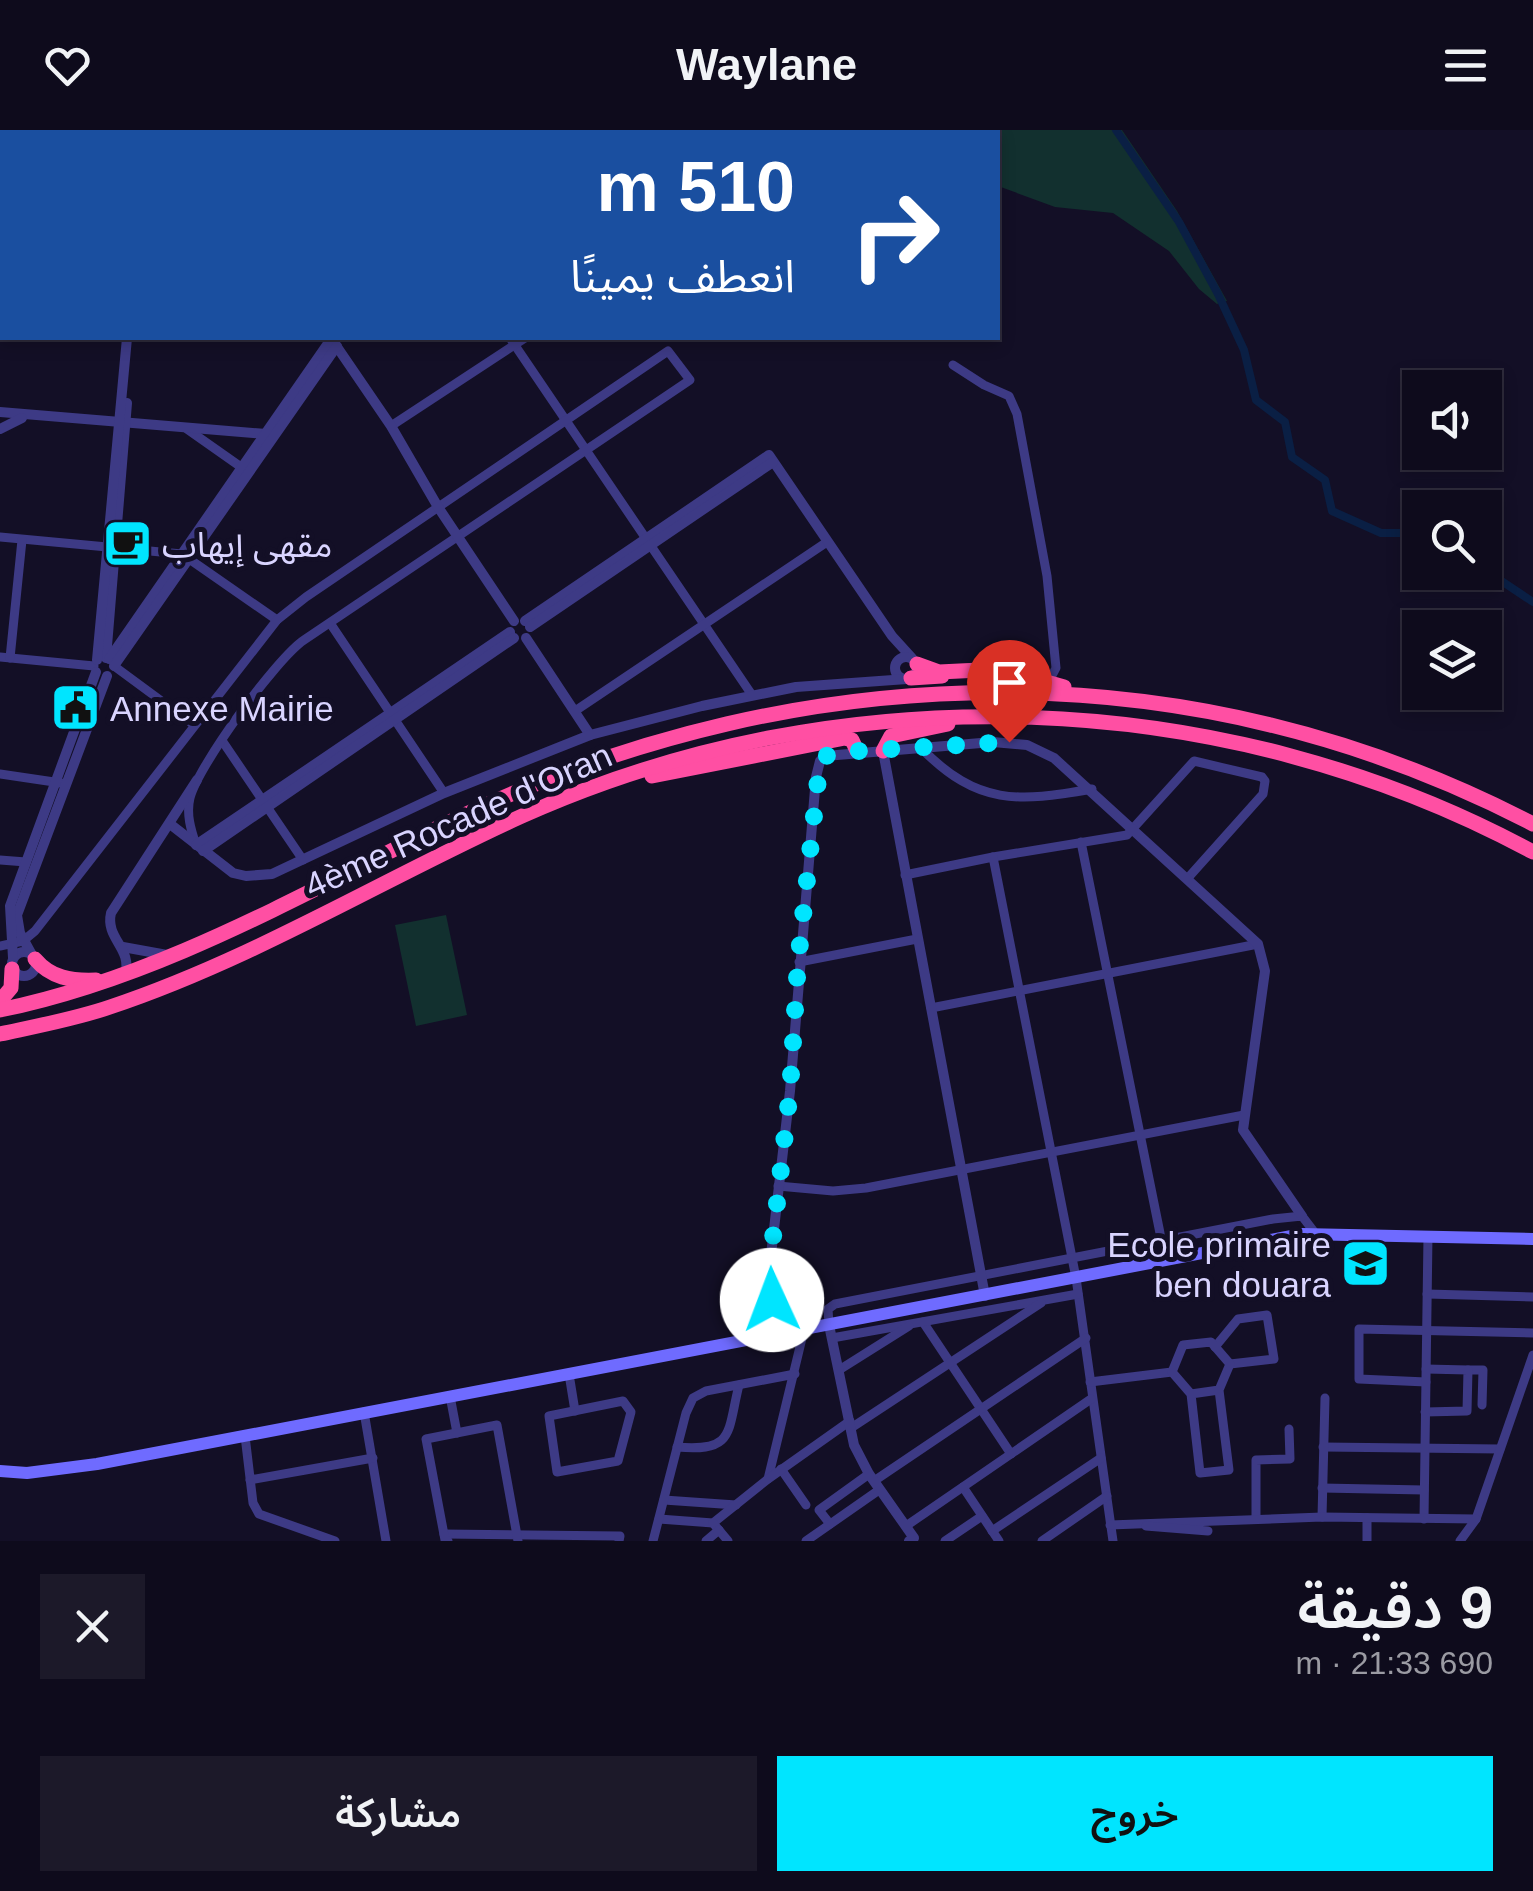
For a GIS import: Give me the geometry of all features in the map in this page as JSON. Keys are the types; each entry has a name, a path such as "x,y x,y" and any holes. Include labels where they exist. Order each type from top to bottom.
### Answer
{"highway":[{"path":"912,670 1000,669 1102,696"},
{"path":"912,670 981,674 982,681 977,685 942,692"},
{"name":"4ème Rocade d'Oran","path":"0,1010 122,976 174,956 464,816 581,766 662,740 760,716 850,700 942,692 1016,692 1102,696 1210,711 1301,733 1434,779 1533,824"},
{"path":"883,751 891,736 988,716"},
{"name":"4ème Rocade d'Oran","path":"0,1034 106,1009 176,982 482,834 594,787 701,754 778,736 910,718 988,716 1126,724 1265,748 1342,770 1414,797 1533,852"},
{"path":"594,787 810,742 844,738 852,740 857,751"},
{"path":"33,957 51,974 64,979 122,976"},
{"path":"0,1001 11,988 12,964"}],"main road":[{"path":"0,1471 27,1473 97,1464 804,1330 831,1332 986,1296 1314,1233 1533,1239"}],"street":[{"path":"12,943 17,915 103,665 130,340"},
{"path":"103,665 186,556 335,340 438,507 590,735"},
{"path":"391,426 513,341 752,695"},
{"path":"12,943 35,930 277,620 668,351 690,380 284,657 111,912 110,931 124,947 128,960 122,976"},
{"path":"953,366 1009,396 1017,414 1049,593 1056,668 1048,683"},
{"path":"0,412 267,435"},
{"path":"0,429 12,420 33,415"},
{"path":"184,427 241,467"},
{"path":"186,556 241,467 267,435"},
{"path":"199,848 771,458 912,670"},
{"path":"0,537 186,556 277,620"},
{"path":"22,540 5,658 103,665 194,725"},
{"path":"575,711 827,542"},
{"path":"330,623 444,793"},
{"path":"892,636 898,648 896,666 900,678 912,670"},
{"path":"872,680 906,656 912,670"},
{"path":"170,824 221,866 246,876 272,874 444,793 590,735 752,695 872,680 912,670"},
{"path":"223,742 303,860"},
{"path":"778,1335 769,1272 790,1091 817,768 825,756 993,742 1027,745 1054,758 1092,789 1258,944 1265,971 1244,1135 1314,1233"},
{"path":"922,748 954,777 1012,799 1092,789"},
{"path":"883,751 986,1296"},
{"path":"905,875 1115,838 1133,830 1194,761 1262,777 1262,794 1186,879"},
{"path":"0,774 61,783"},
{"path":"197,780 188,805 199,848"},
{"path":"12,943 33,957 36,968 30,975 18,975 12,964 8,914 61,783"},
{"path":"1082,842 1162,1242"},
{"path":"992,858 1076,1278 1112,1541"},
{"path":"0,860 26,862"},
{"path":"798,962 917,939"},
{"path":"931,1008 1258,944"},
{"path":"124,947 174,956"},
{"path":"12,964 21,952 33,957"},
{"path":"778,1186 851,1190 1244,1115"},
{"path":"913,1540 854,1445 828,1308 1302,1216"},
{"path":"1424,1519 1428,1236"},
{"path":"831,1332 918,1323 1078,1294"},
{"path":"1427,1294 1533,1297"},
{"path":"706,1541 736,1505 782,1469 1045,1300"},
{"path":"1216,1347 1238,1319 1267,1315 1274,1359 1230,1364"},
{"path":"918,1323 1011,1454"},
{"path":"839,1370 918,1323"},
{"path":"1426,1382 1359,1380 1359,1329 1533,1333"},
{"path":"768,1479 804,1330"},
{"path":"830,1524 819,1510 874,1482 1086,1338"},
{"path":"1172,1372 1184,1345 1211,1342 1230,1364"},
{"path":"1460,1541 1476,1518 1533,1355"},
{"path":"1172,1372 1191,1394 1200,1473 1229,1470 1220,1390 1230,1364"},
{"path":"1426,1369 1482,1370 1482,1405"},
{"path":"1426,1412 1467,1411 1468,1370"},
{"path":"1090,1382 1172,1372"},
{"path":"568,1374 575,1411"},
{"path":"653,1541 693,1398 706,1391 795,1374"},
{"path":"677,1447 707,1450 718,1444 726,1435 739,1385"},
{"path":"1191,1394 1220,1390"},
{"path":"450,1396 457,1433"},
{"path":"1322,1517 1324,1398"},
{"path":"906,1526 1091,1399"},
{"path":"624,1401 631,1412 618,1462 557,1472 549,1416 575,1411 624,1401"},
{"path":"364,1412 386,1541"},
{"path":"518,1538 497,1425 426,1439 446,1538 518,1538 620,1536 619,1541"},
{"path":"1256,1518 1256,1460 1290,1459 1289,1429"},
{"path":"245,1436 253,1503 259,1514 334,1541"},
{"path":"1323,1447 1500,1449"},
{"path":"250,1480 373,1458"},
{"path":"963,1487 995,1536 1100,1458"},
{"path":"782,1469 806,1505"},
{"path":"806,1541 874,1482"},
{"path":"1322,1488 1424,1490"},
{"path":"1042,1541 1107,1496"},
{"path":"664,1500 736,1505"},
{"path":"946,1541 982,1516"},
{"path":"1110,1525 1139,1523 1208,1530 1256,1518 1476,1518"},
{"path":"1367,1518 1367,1541"},
{"path":"659,1519 716,1527 728,1541"},
{"path":"295,1529 295,1541"}],"green space":[{"path":"1000,130 1122,130 1177,211 1227,301 1217,304 1199,289 1169,251 1113,213 1055,207 1000,187"},
{"path":"446,915 467,1015 416,1026 395,925"}],"waterway":[{"path":"1116,130 1179,222 1218,294 1244,350 1256,400 1285,422 1292,457 1325,480 1332,511 1381,533 1402,533"},
{"path":"1502,581 1533,602"}],"place":[{"name":"مقهى إيهاب","path":"127,544"},
{"name":"Annexe Mairie","path":"75,708"},
{"name":"Ecole primaire ben douara","path":"1366,1264"}],"route":[{"path":"772,1300 769,1272 790,1091 817,768 825,756 857,751 1009,742"}]}
